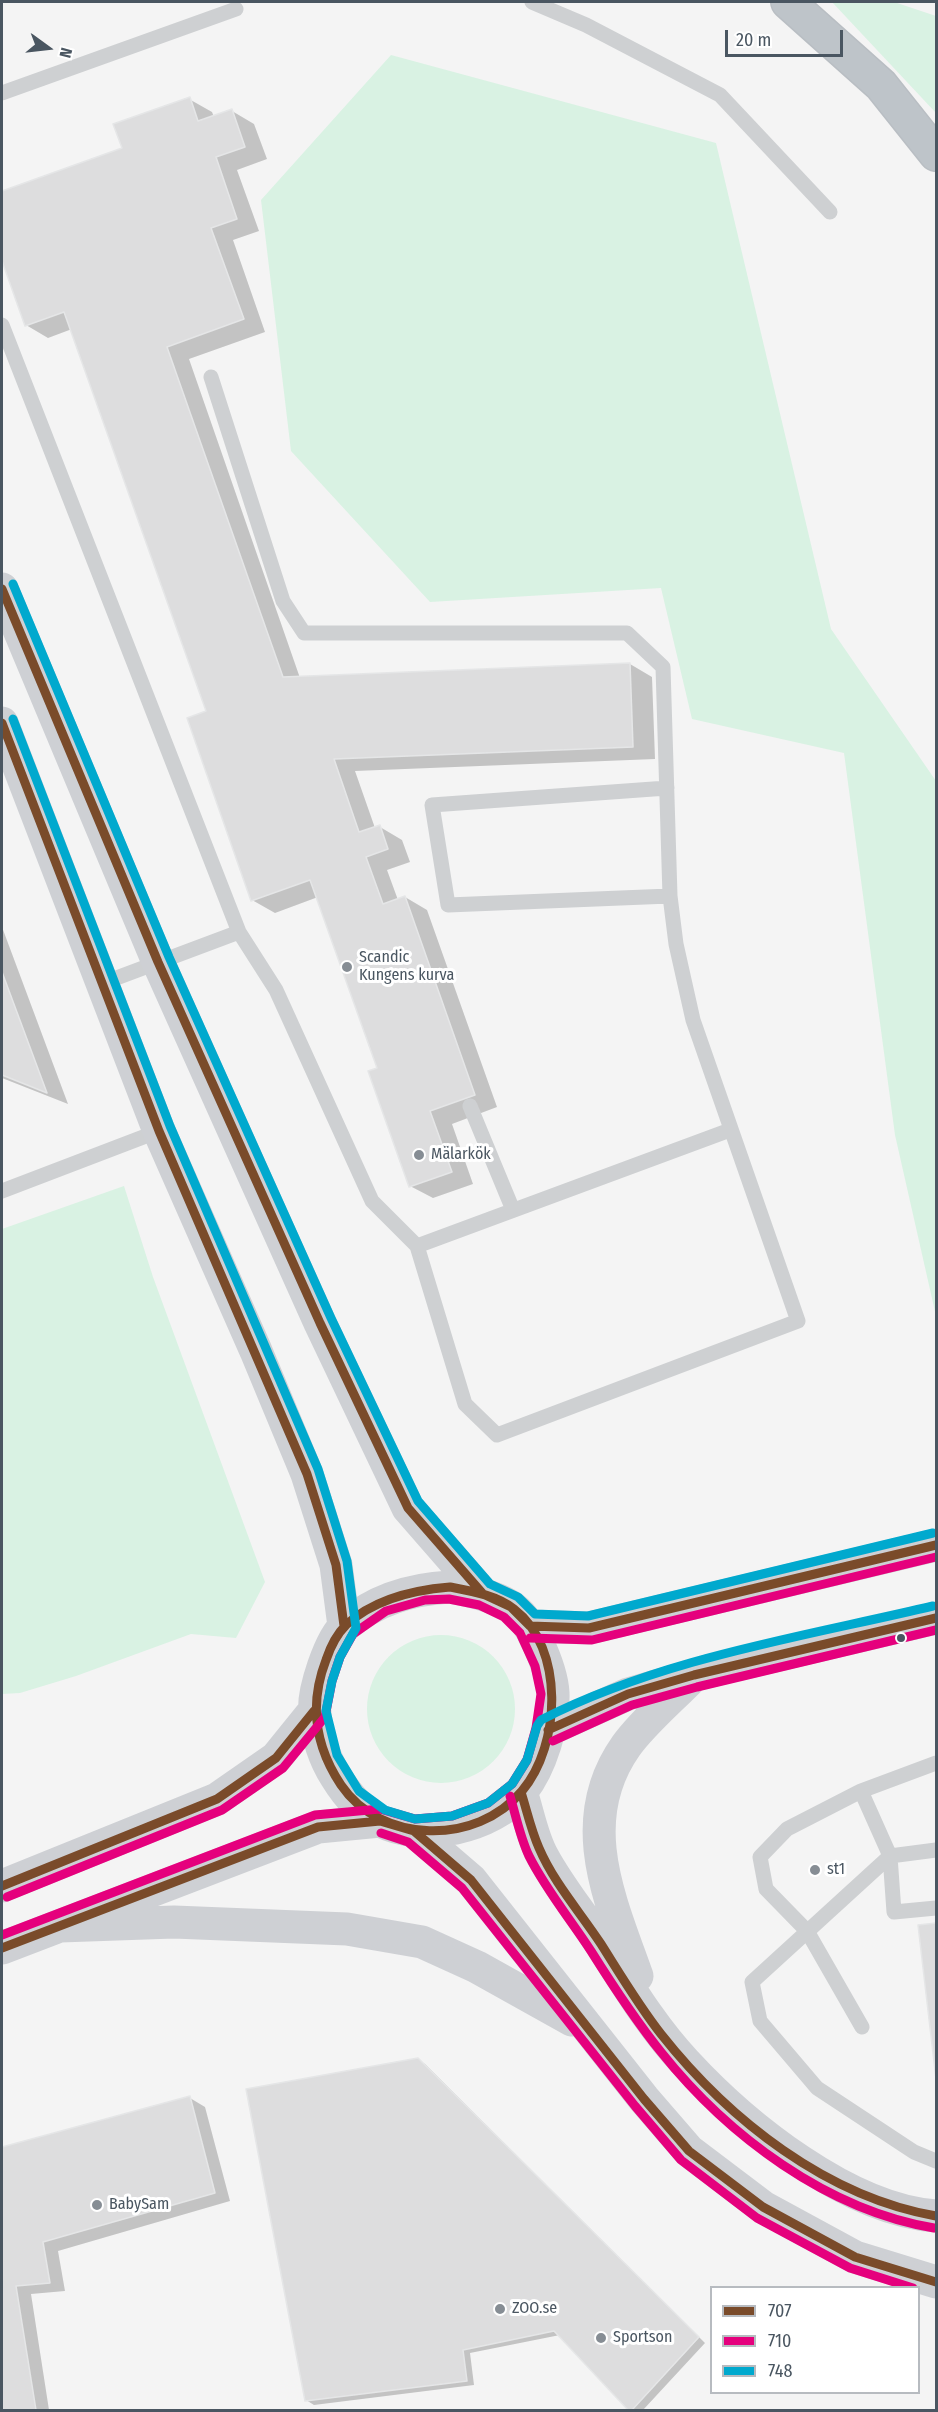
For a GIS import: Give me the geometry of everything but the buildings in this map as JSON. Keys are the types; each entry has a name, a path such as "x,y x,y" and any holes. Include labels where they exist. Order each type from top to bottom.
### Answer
{"highway":[{"path":"788,2 882,85 936,154"}],"main road":[{"path":"2,589 158,962 320,1323 408,1509 483,1594"},
{"path":"2,723 159,1131 256,1351 307,1474 336,1564 344,1626"},
{"path":"531,1626 589,1628 936,1545"},
{"path":"2,1886 217,1799 276,1758 314,1711 326,1661 344,1626 381,1600 423,1588 450,1587 483,1594 511,1607 531,1626 547,1662 553,1694 548,1730 538,1765 521,1792 494,1814 455,1828 414,1831 380,1821 350,1799 326,1760 314,1711"},
{"path":"548,1730 628,1694 694,1675 936,1618"},
{"path":"653,2023 604,1882 598,1832 606,1784 626,1745 694,1675"},
{"path":"521,1792 542,1855 653,2023 684,2062 750,2124 807,2166 863,2197 923,2215 936,2216"},
{"path":"2,1948 318,1827 380,1821"},
{"path":"414,1831 471,1880 689,2151 763,2207 855,2257 936,2282"},
{"path":"60,1926 174,1922 347,1929 422,1942 531,1995 592,2032"}],"lane":[{"path":"532,2 586,25 720,95 830,212"},
{"path":"2,93 236,9"},
{"path":"2,325 239,932 276,990 372,1201 417,1246 465,1404 497,1435 798,1322 693,1020 676,944 670,896 663,667 627,633 304,633 284,602 212,377"},
{"path":"667,788 432,805 448,905 670,896"},
{"path":"103,983 239,932"},
{"path":"470,1106 513,1210"},
{"path":"417,1246 730,1130"},
{"path":"2,1191 159,1131"},
{"path":"862,2027 807,1931 766,1889 760,1857 787,1829 861,1791 936,1763"},
{"path":"861,1791 890,1856 894,1912 936,1908"},
{"path":"936,1850 890,1856 752,1982 760,2021 818,2088 914,2152 936,2161"}],"green space":[{"path":"832,2 894,2 936,16 936,113"},
{"path":"391,55 716,143 831,629 936,781 936,1316 895,1135 844,753 692,719 661,588 430,602 291,451 261,200"},
{"path":"124,1186 153,1277 265,1582 236,1638 191,1634 76,1676 20,1693 2,1694 2,1229"},
{"path":"441,1635 469,1641 493,1657 509,1681 515,1709 509,1737 493,1761 469,1777 441,1783 413,1777 389,1761 373,1737 367,1709 373,1681 389,1657 413,1641"}],"transit line":[{"name":"748","path":"13,584 169,957 331,1318 418,1501 490,1584 518,1597 535,1614 588,1616 933,1533"},
{"name":"707","path":"2,589 158,962 320,1323 408,1508 483,1594 511,1607 530,1626"},
{"name":"748","path":"13,719 170,1126 318,1469 347,1561 356,1628 340,1657 326,1711 337,1755 359,1791 385,1810 415,1819 452,1816 488,1803 512,1784 527,1760 541,1720 587,1699 635,1680 733,1651 933,1606"},
{"name":"707","path":"2,723 159,1131 307,1474 336,1565 344,1626"},
{"name":"707","path":"530,1626 589,1628 936,1545"},
{"name":"710","path":"530,1638 592,1640 936,1557"},
{"name":"707","path":"450,1587 499,1600 514,1609 531,1626 542,1647 549,1672 552,1697 550,1723 544,1749 535,1772 522,1791 503,1809 480,1822 455,1829 429,1831 404,1827 380,1819 358,1804 341,1785 325,1755 320,1740 316,1709 321,1676 328,1655 346,1625 381,1602 408,1593 450,1587"},
{"name":"710","path":"2,1935 315,1815 380,1809 415,1819 452,1816 488,1803 512,1784 527,1760 536,1728 541,1694 535,1666 520,1633 504,1617 479,1605 449,1599 425,1600 386,1611 353,1634 340,1657 332,1681 325,1717 283,1768 222,1810 7,1897"},
{"name":"707","path":"548,1730 628,1694 694,1675 936,1618"},
{"name":"710","path":"553,1741 632,1705 697,1687 936,1630"},
{"name":"707","path":"2,1886 217,1799 276,1758 314,1711"},
{"name":"707","path":"521,1792 536,1841 560,1885 661,2034 717,2096 783,2150 819,2173 857,2192 896,2206 936,2216"},
{"name":"710","path":"510,1796 526,1849 543,1881 633,2015 688,2083 749,2140 818,2187 856,2205 894,2219 934,2228"},
{"name":"707","path":"2,1948 318,1827 380,1821 414,1831 471,1880 644,2099 689,2151 763,2207 855,2257 936,2282"},
{"name":"710","path":"381,1833 408,1842 462,1888 635,2106 681,2160 757,2218 850,2268 907,2286"}],"place":[{"name":"Scandic Kungens kurva","path":"347,967"},
{"name":"Mälarkök","path":"419,1155"},
{"name":"st1","path":"815,1870"},
{"name":"BabySam","path":"97,2205"},
{"name":"ZOO.se","path":"500,2309"},
{"name":"Sportson","path":"601,2338"}]}
